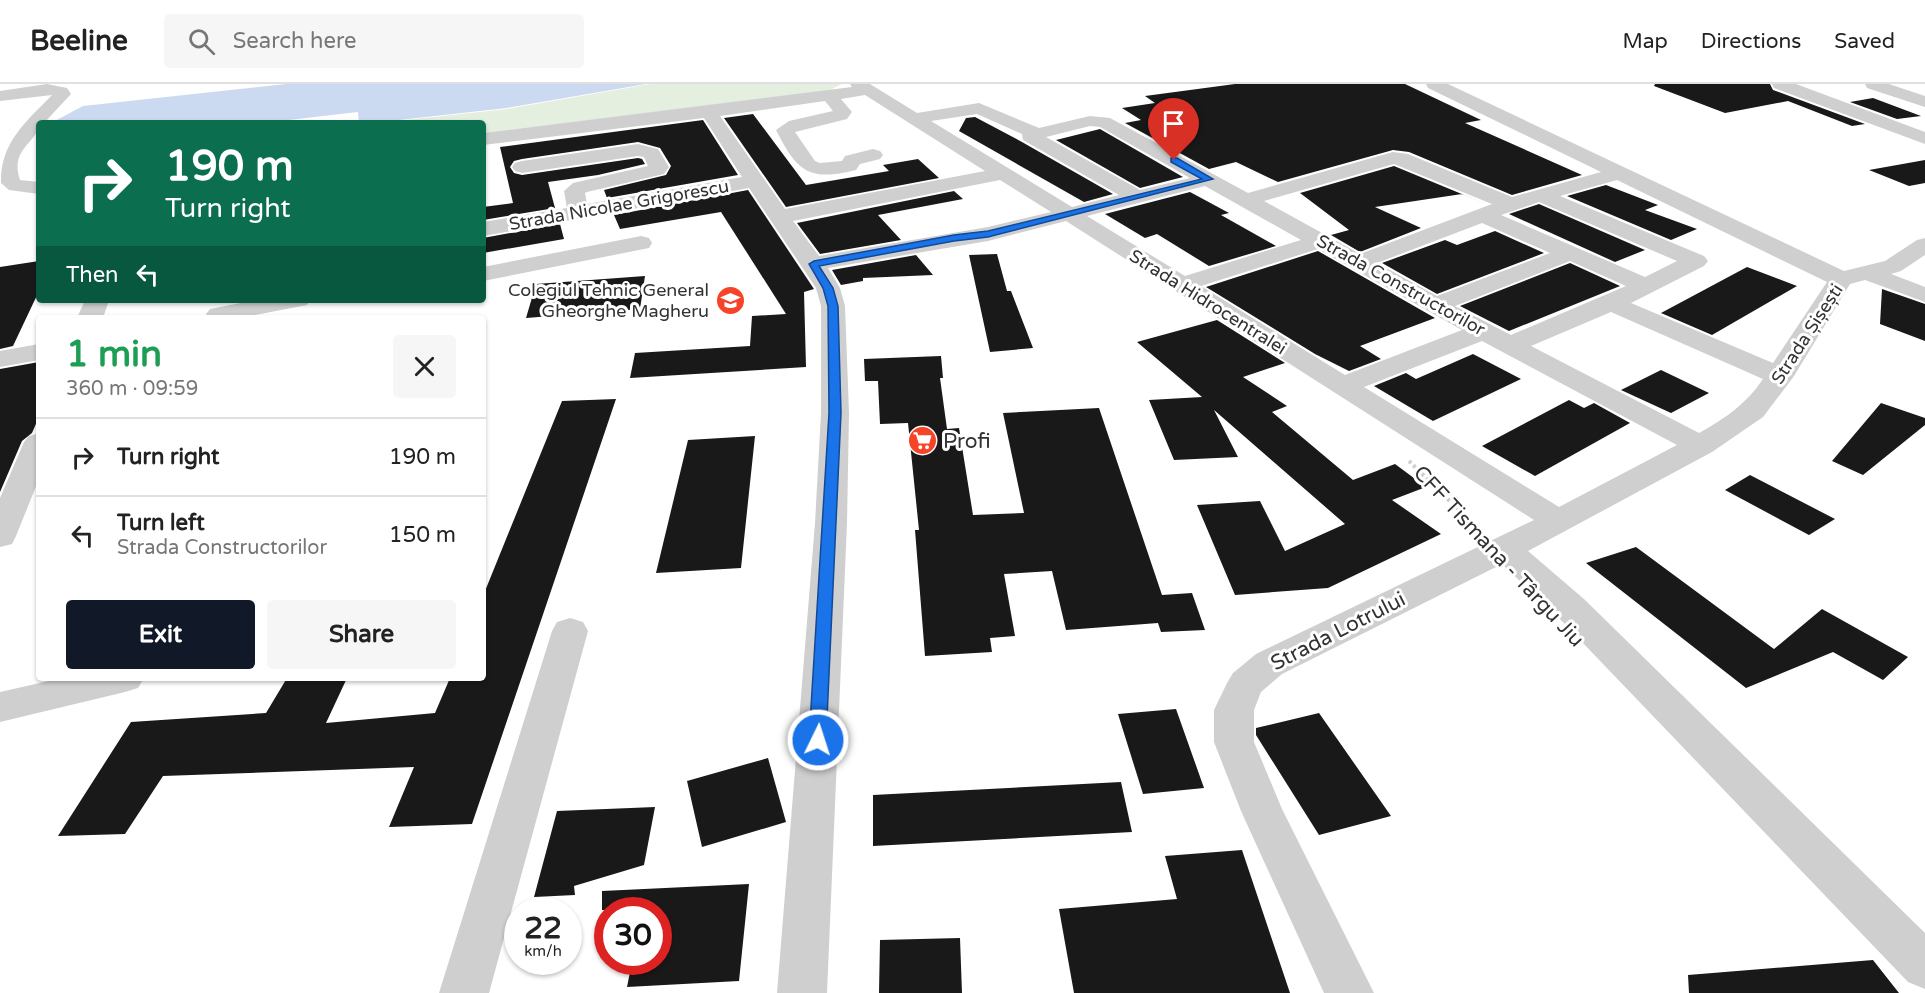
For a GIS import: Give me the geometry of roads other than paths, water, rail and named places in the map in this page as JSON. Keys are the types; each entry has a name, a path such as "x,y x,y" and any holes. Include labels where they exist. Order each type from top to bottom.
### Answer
{"street":[{"path":"1434,84 1618,173 1853,276 1925,295"},
{"path":"1780,84 1925,138"},
{"path":"1873,84 1925,102"},
{"path":"486,139 709,112 829,95 863,87"},
{"name":"Strada Hidrocentralei","path":"863,87 1558,521"},
{"path":"0,96 56,89"},
{"path":"37,120 56,89"},
{"path":"829,95 843,112 841,115 795,125 785,130 808,165 826,169 849,166 852,160 873,155"},
{"path":"913,119 979,108 1036,134"},
{"path":"709,112 779,218 814,264 828,288 833,306 835,413 831,522 802,993"},
{"path":"6,185 6,166 12,151 36,121"},
{"name":"Strada Constructorilor","path":"1036,134 1090,121 1104,122 1483,331 1701,446"},
{"path":"1036,134 1030,136 1138,197"},
{"path":"522,167 638,150 651,153 659,167 657,170 580,187 574,191 578,212"},
{"path":"1246,200 1393,158 1408,160 1511,204"},
{"path":"6,185 36,172"},
{"path":"779,218 1003,173"},
{"path":"1359,262 1511,204 1618,173"},
{"path":"814,264 954,238 988,234 1209,179"},
{"name":"Strada Nicolae Grigorescu","path":"486,228 755,181"},
{"path":"6,185 36,188"},
{"path":"1510,345 1611,303 1696,261 1539,195"},
{"path":"1482,215 1646,286"},
{"path":"547,218 563,258"},
{"path":"1180,285 1321,241"},
{"path":"486,273 641,243"},
{"name":"Strada Șișești","path":"1701,446 1735,425 1752,411 1853,276 1893,266 1925,245"},
{"path":"1437,304 1571,254"},
{"path":"219,314 281,303"},
{"path":"1611,303 1780,376"},
{"path":"1341,386 1483,331"},
{"path":"0,359 36,353"},
{"name":"Strada Lotrului","path":"1349,993 1262,811 1234,742 1234,710 1246,683 1269,664 1502,551 1701,446"},
{"path":"0,536 36,449"},
{"path":"1502,551 1571,608 1925,966"},
{"path":"464,993 570,631"},
{"path":"0,707 112,681"}],"water":[{"path":"286,84 646,84 507,108 399,120 359,120 358,112 288,120 57,120 83,106"}],"place":[{"name":"Colegiul Tehnic General Gheorghe Magheru","path":"730,300"},
{"name":"Profi","path":"922,441"}]}
